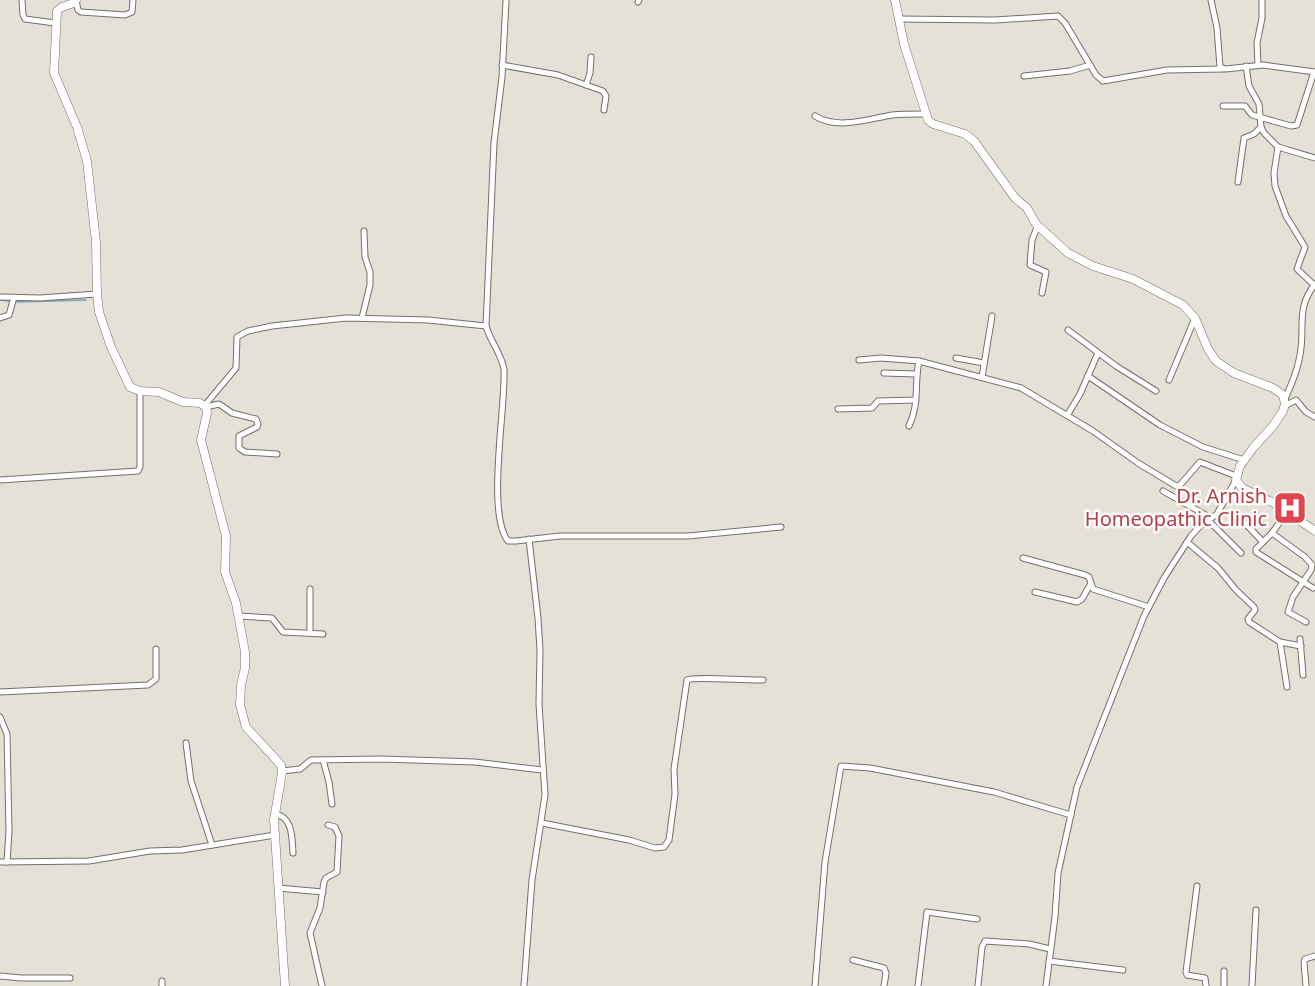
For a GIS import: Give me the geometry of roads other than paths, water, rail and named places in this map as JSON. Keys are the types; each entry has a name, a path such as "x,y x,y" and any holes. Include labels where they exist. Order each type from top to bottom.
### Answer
{"street":[{"path":"22,0 25,19 56,22"},
{"path":"76,0 59,9 55,16 54,73 77,127 87,160 96,242 99,312 127,385 140,391 159,392 183,402 200,403 206,406 219,404 232,413 256,419 257,427 239,436 239,448 245,452 277,454"},
{"path":"76,0 78,10 81,12 125,15 132,12 133,0"},
{"path":"506,0 494,143 486,326 504,369 497,486 501,523 508,541 586,535 688,536 781,527"},
{"path":"895,0 898,19 928,120 933,124 965,134 974,141 1015,198 1030,210 1038,225 1076,258 1143,284 1183,305 1195,318 1208,349 1216,361 1234,373 1273,388 1285,403"},
{"path":"1211,0 1218,36 1219,64 1224,69"},
{"path":"1258,65 1257,43 1262,18 1262,0"},
{"path":"898,19 995,20 1058,16 1065,22 1096,75 1103,81 1167,70 1224,69 1258,65 1315,72 1297,125 1291,126 1250,114 1245,106 1223,106"},
{"path":"586,85 590,73 591,57"},
{"path":"502,65 558,75 605,93 607,98 604,111"},
{"path":"1024,76 1070,71 1090,65"},
{"path":"1246,66 1249,86 1259,104 1261,127 1264,133 1278,147 1315,158"},
{"path":"815,116 823,121 831,122 866,121 900,114 925,114"},
{"path":"1238,182 1244,138 1254,134 1261,127"},
{"path":"1046,986 1059,864 1081,775 1149,607 1164,578 1196,530 1220,509 1244,460 1276,423 1300,357 1302,310 1315,284 1296,268 1305,247 1288,220 1275,186 1274,173 1278,147"},
{"path":"1038,225 1032,240 1030,265 1046,272 1042,293"},
{"path":"362,318 370,285 365,257 364,231"},
{"path":"0,297 13,300 97,294"},
{"path":"0,318 9,315 13,300"},
{"path":"982,377 992,316"},
{"path":"1169,380 1195,318"},
{"path":"285,986 275,835 275,814 282,771 276,758 243,721 240,705 245,652 236,603 225,572 226,536 201,440 207,413 206,406 236,368 236,339 241,334 281,324 321,319 428,320 486,326"},
{"path":"1068,330 1098,353 1156,391"},
{"path":"1068,414 1080,394 1098,353"},
{"path":"859,360 881,358 919,361 1021,388 1068,414 1144,467 1178,486"},
{"path":"956,358 984,363"},
{"path":"909,426 915,412 916,374 919,361"},
{"path":"884,373 916,374"},
{"path":"1088,376 1168,429 1203,447 1244,460"},
{"path":"0,480 138,471 140,468 140,391"},
{"path":"838,409 872,408 878,400 916,400"},
{"path":"1285,403 1296,400 1306,412 1315,417"},
{"path":"1172,496 1200,462 1236,478 1242,488 1274,503 1315,531"},
{"path":"1163,491 1210,519 1241,553"},
{"path":"1287,512 1272,533 1256,549 1257,553 1312,588"},
{"path":"1242,520 1263,542"},
{"path":"1272,533 1305,556 1312,564 1312,568 1293,597 1288,612 1306,622"},
{"path":"524,986 532,880 545,795 539,704 540,650 529,539"},
{"path":"1187,542 1218,568 1254,607 1255,610 1248,619 1249,622 1280,642 1301,646"},
{"path":"1023,558 1089,577 1090,585 1082,599 1077,602 1035,592"},
{"path":"1090,585 1096,590 1149,607"},
{"path":"310,589 310,633"},
{"path":"239,616 274,619 283,632 323,634"},
{"path":"1300,639 1303,675"},
{"path":"1280,642 1287,687"},
{"path":"0,692 148,685 156,679 156,649"},
{"path":"542,824 629,840 655,848 664,847 669,840 675,794 674,769 687,680 692,677 707,680 763,680"},
{"path":"0,717 7,734 9,831 7,862"},
{"path":"186,743 191,781 212,845"},
{"path":"0,759 8,758"},
{"path":"282,771 300,769 308,761 434,759 542,770"},
{"path":"323,760 332,804"},
{"path":"815,986 825,862 841,766 870,768 994,792 1071,814"},
{"path":"275,814 283,816 287,821 291,831 293,853"},
{"path":"322,986 310,933 320,908 326,878 337,872 339,836 335,827 328,825"},
{"path":"0,862 89,861 150,851 182,850 275,835"},
{"path":"1197,886 1186,972 1187,975 1205,978 1206,986"},
{"path":"278,888 323,892"},
{"path":"1252,986 1256,910"},
{"path":"918,986 927,912 977,919"},
{"path":"978,986 982,947 985,941 1029,944 1050,949"},
{"path":"1306,986 1304,962 1305,959 1315,956"},
{"path":"853,960 884,968 886,974 884,986"},
{"path":"1049,961 1123,970"},
{"path":"1224,970 1224,986"},
{"path":"0,976 70,978"}],"waterway":[{"path":"0,300 10,301"},
{"path":"15,302 86,300"}],"place":[{"name":"Dr. Arnish Homeopathic Clinic","path":"1290,508"}]}
